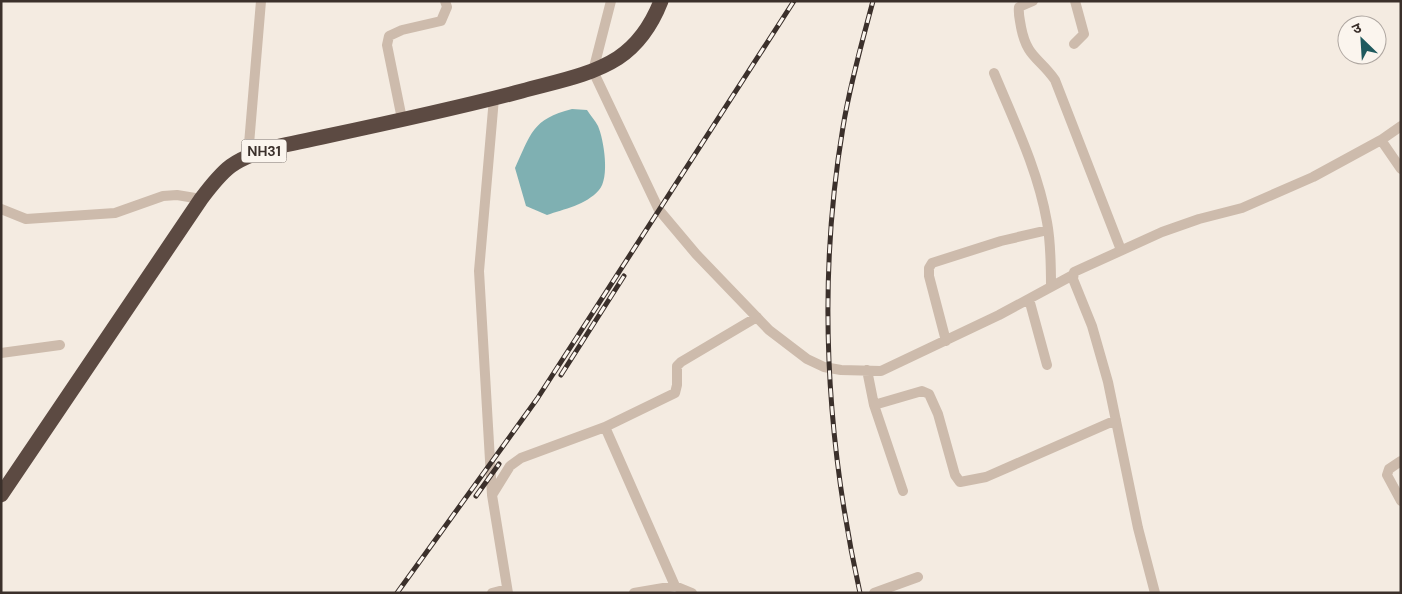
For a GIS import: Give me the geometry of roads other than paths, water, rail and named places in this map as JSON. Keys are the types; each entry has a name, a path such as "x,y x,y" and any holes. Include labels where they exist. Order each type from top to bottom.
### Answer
{"highway":[{"name":"NH31","path":"1,495 201,199 227,167 248,156 494,98 593,71 618,58 635,44 647,31 661,1"}],"street":[{"path":"248,156 261,1"},
{"path":"402,119 387,45 388,36 402,30 441,21 446,7 445,1"},
{"path":"611,1 593,71 659,210 696,254 769,330 808,359 824,367 841,370 881,370 894,366 1029,299 1073,275 1080,268 1199,219 1258,202 1313,177 1381,140 1401,126"},
{"path":"1033,1 1019,7 1025,45 1032,56 1044,66 1055,80 1121,250"},
{"path":"1074,44 1084,34 1076,1"},
{"path":"994,73 1033,170 1048,230 1051,287"},
{"path":"492,593 508,591 492,495 479,271 494,98"},
{"path":"1381,140 1401,169"},
{"path":"1,209 26,219 115,212 163,196 177,195 201,199"},
{"path":"946,341 929,276 929,268 932,263 1001,241 1048,230"},
{"path":"1073,275 1092,326 1108,382 1138,528 1155,593"},
{"path":"1029,299 1047,365"},
{"path":"492,495 510,466 521,458 605,427 675,393 677,366 681,362 757,317"},
{"path":"1,353 60,345"},
{"path":"867,370 874,405 903,491"},
{"path":"874,405 922,391 929,394 938,414 955,475 960,482 986,476 1116,420"},
{"path":"605,427 675,586"},
{"path":"1401,461 1389,469 1387,475 1401,501"},
{"path":"874,593 918,577"},
{"path":"634,593 675,586 692,593"}],"water":[{"path":"572,109 587,110 598,126 604,149 604,177 599,190 588,199 547,215 526,206 515,168 534,130 548,118"}],"railway":[{"path":"397,593 537,399 794,1"},
{"path":"860,593 839,477 829,360 828,302 835,185 843,127 873,1"},
{"path":"561,375 624,276"},
{"path":"476,496 499,464"}]}
